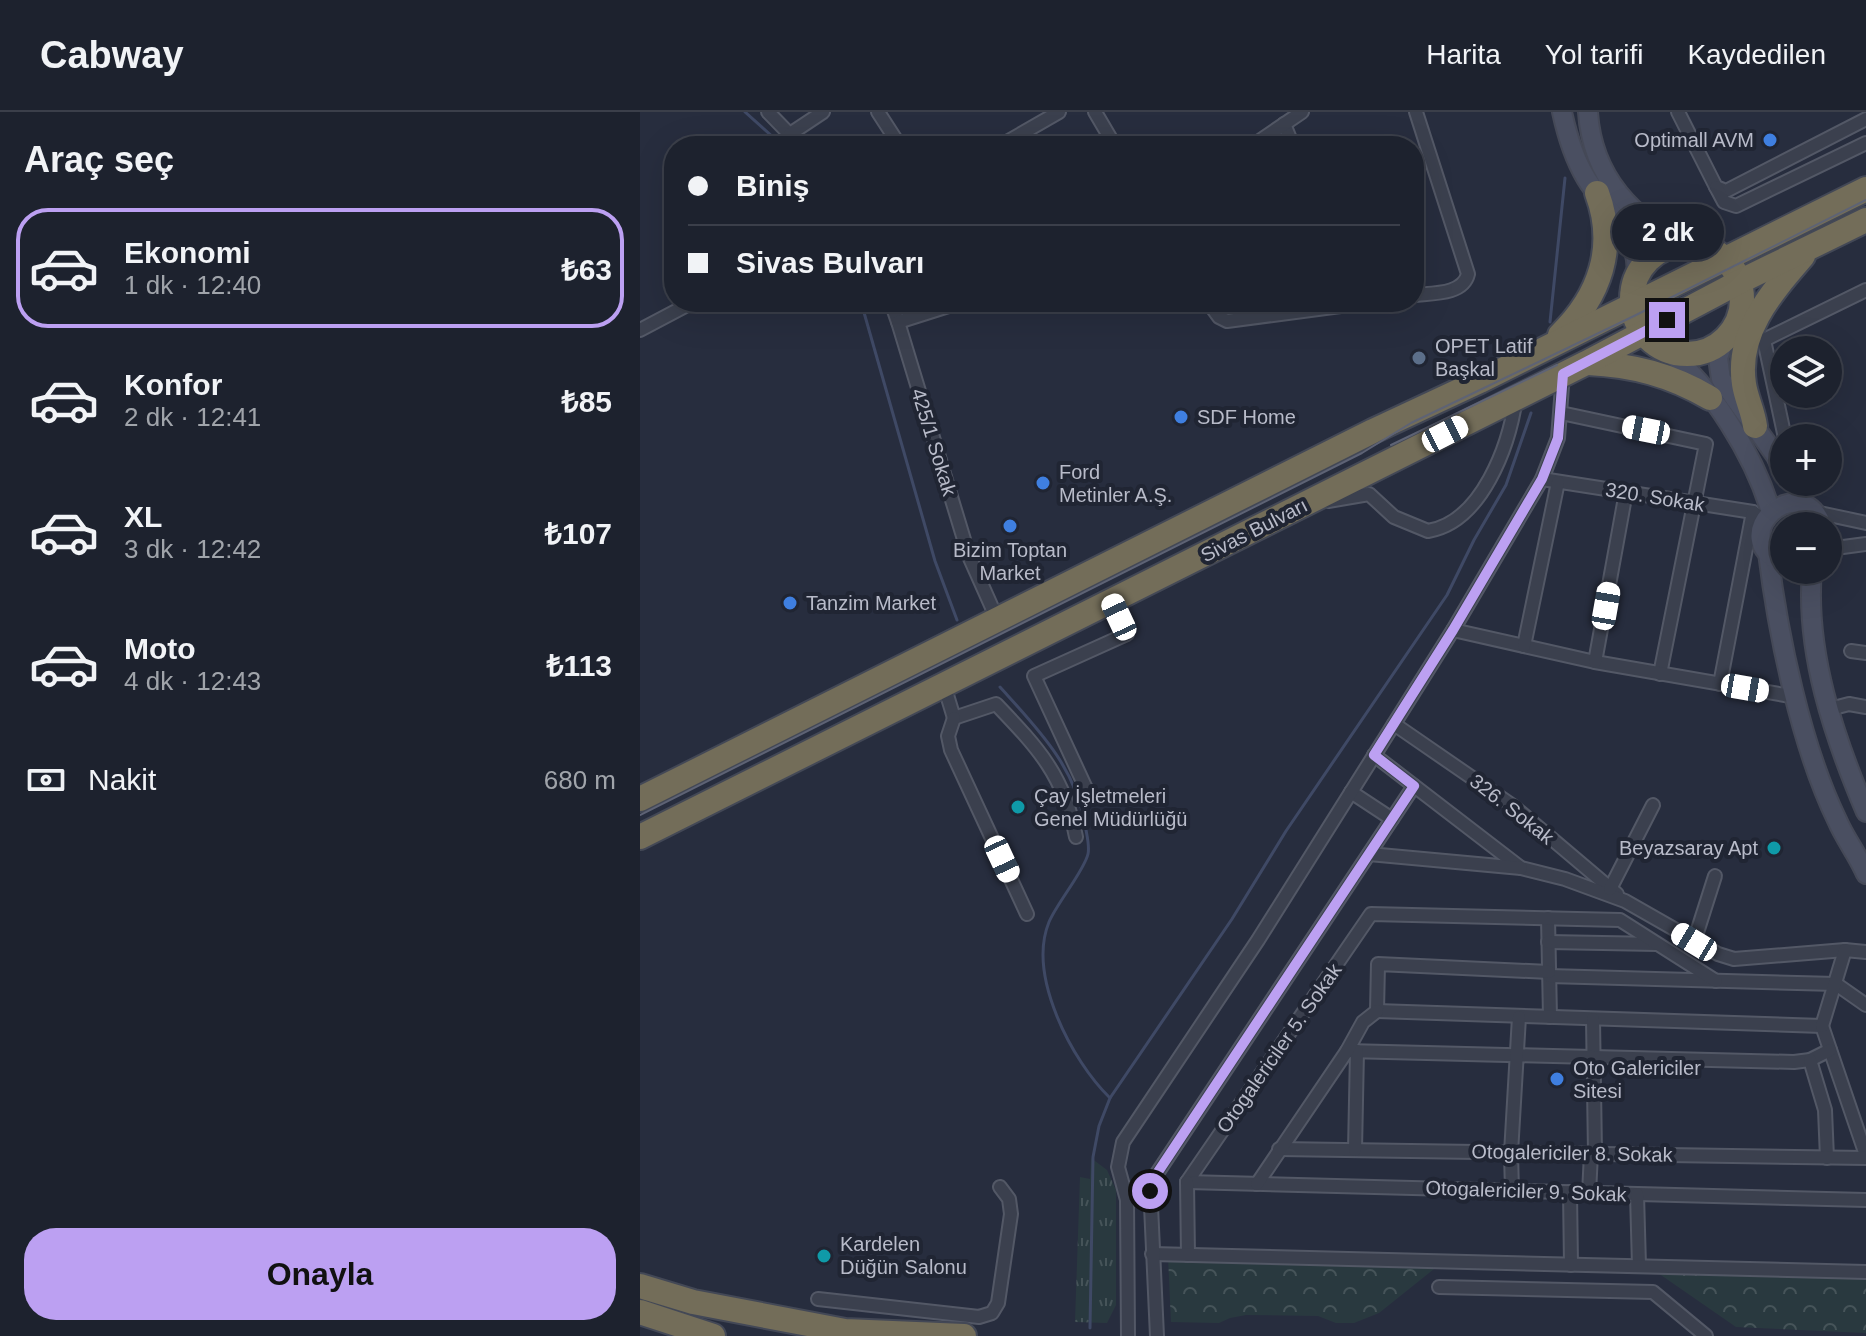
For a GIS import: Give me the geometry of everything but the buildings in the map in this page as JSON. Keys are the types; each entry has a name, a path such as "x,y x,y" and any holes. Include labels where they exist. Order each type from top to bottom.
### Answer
{"highway":[{"name":"Sivas Bulvarı","path":"640,799 1373,431 1866,189"},
{"path":"1552,344 1584,308 1602,270 1606,227 1597,193"},
{"name":"Sivas Bulvarı","path":"640,837 1866,220"},
{"path":"1694,245 1725,259 1739,282 1741,310 1734,328 1713,348 1694,353 1666,350 1643,333 1632,305 1636,277 1653,255 1670,246 1694,245 1789,228"},
{"path":"1755,426 1754,413 1744,387 1746,345 1768,298 1811,247"},
{"path":"1586,363 1646,370 1678,381 1710,398"},
{"path":"640,1271 694,1291 845,1331"},
{"path":"640,1286 693,1302 845,1331 966,1329"},
{"path":"640,1312 713,1336"},
{"path":"640,1330 662,1336"}],"street":[{"path":"768,112 790,134 823,112"},
{"path":"878,112 894,136"},
{"path":"1017,136 1059,112"},
{"path":"1095,112 1109,136"},
{"path":"1267,136 1302,112"},
{"path":"1416,112 1424,136"},
{"path":"1562,112 1579,165 1632,244 1637,263 1636,277"},
{"path":"1588,112 1597,153 1620,198 1651,226 1694,245"},
{"path":"1678,112 1721,199 1736,206 1866,143"},
{"path":"1716,187 1729,191 1866,119"},
{"path":"1284,124 1289,136"},
{"path":"1424,137 1468,274 1466,282 1459,288 1424,293"},
{"path":"1784,424 1764,340 1866,290"},
{"path":"640,314 645,328 675,312"},
{"name":"425/1 Sokak","path":"894,312 969,556 998,621"},
{"path":"898,322 930,312"},
{"path":"1215,312 1227,321 1296,312"},
{"path":"1725,338 1718,358 1719,374 1770,450"},
{"path":"1666,350 1692,374 1710,398 1749,459 1765,493 1761,534 1768,553 1796,697 1809,746 1836,819 1866,874"},
{"path":"1128,1336 1127,1200 1118,1167 1123,1142 1258,940 1453,630 1542,479 1554,450 1561,413 1563,374"},
{"path":"1303,505 1369,494 1394,517 1428,531 1450,524 1475,499 1498,462 1509,432 1516,398"},
{"path":"1561,413 1704,442 1706,447 1660,674"},
{"name":"320. Sokak","path":"1542,479 1763,515"},
{"path":"1524,646 1558,482"},
{"path":"1595,662 1626,492"},
{"path":"1720,684 1763,515 1785,504 1806,512"},
{"path":"1842,519 1866,523"},
{"path":"1842,547 1866,544"},
{"path":"1811,584 1809,600 1815,656 1853,782 1866,812"},
{"path":"1090,797 1034,676 1127,634 1112,601"},
{"path":"1453,630 1595,662 1796,697"},
{"path":"1851,651 1866,653"},
{"path":"944,685 954,718 948,736 951,750 1027,914"},
{"path":"954,718 996,704 1049,764 1065,795 1076,837"},
{"path":"1830,709 1849,704 1866,707"},
{"name":"326. Sokak","path":"1394,724 1513,806 1625,901"},
{"path":"1374,755 1521,868"},
{"path":"1157,1336 1150,1184 1414,786"},
{"path":"1351,792 1392,819"},
{"path":"1610,889 1653,805"},
{"path":"1369,854 1521,868 1565,879 1625,901 1694,942 1734,959 1845,950 1866,952"},
{"path":"1694,942 1715,876"},
{"name":"Otogalericiler 5. Sokak","path":"1187,1182 1371,914 1548,918"},
{"path":"1550,1017 1548,918 1620,920 1716,981"},
{"path":"1548,942 1658,944"},
{"path":"1845,950 1822,1026 1866,1157"},
{"path":"1377,1011 1378,964 1549,974 1836,984 1866,1005"},
{"path":"1257,1184 1279,1149 1352,1051 1363,1022 1377,1011 1822,1026"},
{"path":"1512,1191 1511,1153 1519,1017"},
{"path":"1589,1193 1593,1154 1593,1019"},
{"path":"1352,1051 1794,1062 1810,1060 1830,1050"},
{"path":"1352,1051 1355,1150"},
{"path":"1810,1060 1825,1110 1827,1158"},
{"name":"Otogalericiler 8. Sokak","path":"1279,1149 1866,1157"},
{"path":"1187,1182 1188,1255"},
{"name":"Otogalericiler 9. Sokak","path":"1187,1182 1866,1200"},
{"path":"818,1299 966,1329 988,1315 998,1303 1011,1214 1009,1199 1000,1187"},
{"path":"1124,1192 1150,1191"},
{"path":"1570,1192 1571,1265"},
{"path":"1637,1194 1639,1266"},
{"path":"1152,1254 1866,1272"},
{"path":"1439,1287 1653,1292 1706,1336"}],"green space":[{"path":"1091,1158 1107,1170 1116,1190 1116,1305 1107,1323 1075,1322 1080,1177 1090,1179"},
{"path":"1168,1257 1444,1261 1379,1313 1354,1323 1336,1323 1318,1316 1246,1315 1219,1323 1171,1322"},
{"path":"1658,1273 1866,1274 1866,1333 1736,1327"}],"waterway":[{"path":"745,112 772,136"},
{"path":"1550,322 1565,178"},
{"path":"864,312 935,561 957,620"},
{"path":"1090,1328 1093,1157 1099,1126 1110,1098 1447,595 1506,485 1531,413"},
{"path":"1000,687 1053,749 1080,803 1088,854 1049,922 1044,944 1044,967 1049,992 1068,1040 1110,1098"}],"tram line":[{"path":"640,815 1362,453 1411,423 1866,200"},
{"path":"1391,445 1557,365"}],"place":[{"name":"Optimall AVM","path":"1770,140"},
{"name":"OPET Latif Başkal","path":"1419,358"},
{"name":"SDF Home","path":"1181,417"},
{"name":"Ford Metinler A.Ş.","path":"1043,483"},
{"name":"Bizim Toptan Market","path":"1010,526"},
{"name":"Tanzim Market","path":"790,603"},
{"name":"Çay İşletmeleri Genel Müdürlüğü","path":"1018,807"},
{"name":"Beyazsaray Apt","path":"1774,848"},
{"name":"Oto Galericiler Sitesi","path":"1557,1079"},
{"name":"Kardelen Düğün Salonu","path":"824,1256"}],"route":[{"path":"1150,1191 1150,1184 1414,786 1374,755 1453,630 1549,465 1558,438 1563,374 1667,320"}]}
